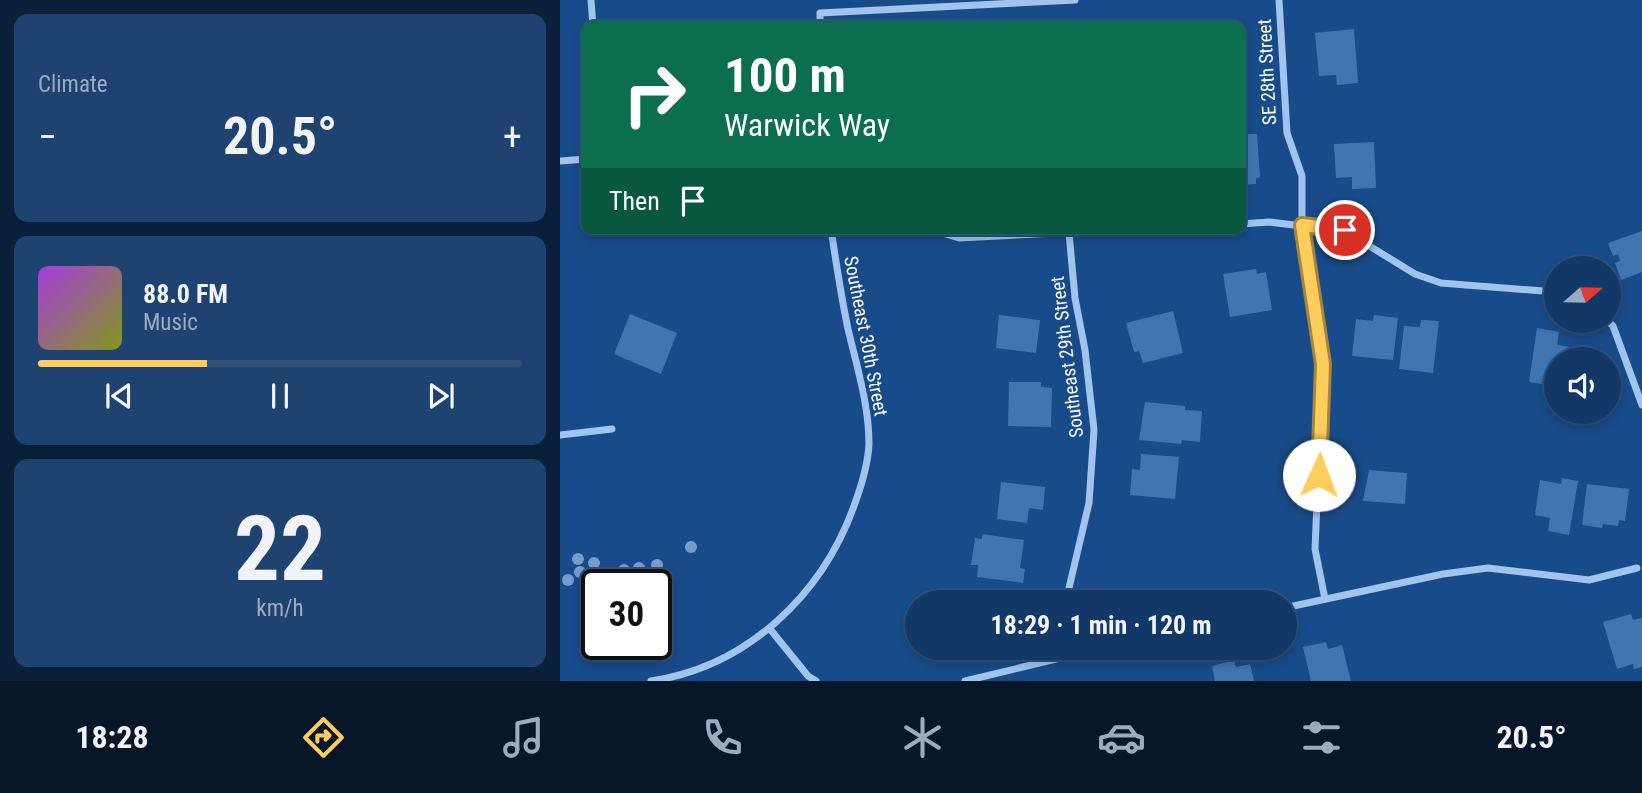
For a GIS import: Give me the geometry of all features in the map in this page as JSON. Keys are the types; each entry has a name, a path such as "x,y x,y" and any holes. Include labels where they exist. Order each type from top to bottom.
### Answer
{"street":[{"path":"591,0 593,21"},
{"path":"821,21 820,13 1075,0"},
{"name":"SE 28th Street","path":"1279,0 1287,134 1302,176 1302,225 1323,364 1315,550 1325,599"},
{"path":"560,161 581,159"},
{"path":"1246,224 1302,225 1345,230 1415,274 1441,283 1544,291"},
{"name":"Southeast 30th Street","path":"651,681 705,666 770,629 813,585 843,536 861,485 869,445 865,397 848,327 832,235"},
{"path":"949,235 959,238 1025,235"},
{"name":"Southeast 29th Street","path":"1069,235 1075,298 1085,350 1094,430 1089,503 1069,590"},
{"path":"1616,333 1642,405"},
{"path":"560,435 612,429"},
{"path":"1297,605 1443,574 1488,568 1589,580 1640,568"},
{"path":"770,629 808,676 816,681"},
{"path":"965,681 1041,660"}],"building":[{"path":"1354,29 1358,83 1337,85 1336,75 1319,76 1315,33"},
{"path":"1246,134 1257,134 1260,177 1256,178 1256,184 1246,185"},
{"path":"1374,142 1376,188 1352,189 1352,177 1336,178 1334,144"},
{"path":"1642,231 1642,272 1621,280 1621,256 1613,256 1608,243"},
{"path":"1256,269 1257,274 1266,272 1272,310 1230,317 1223,274"},
{"path":"1173,311 1183,353 1143,363 1139,351 1134,352 1126,323"},
{"path":"630,314 677,333 661,374 614,354"},
{"path":"999,315 1040,320 1036,353 996,348"},
{"path":"1374,315 1398,318 1393,360 1352,356 1356,319 1373,321"},
{"path":"1421,320 1439,321 1433,373 1399,369 1404,326 1420,327"},
{"path":"1537,328 1544,329 1544,333 1559,333 1557,345 1570,347 1544,347 1544,384 1529,382"},
{"path":"1009,382 1041,382 1041,387 1052,388 1051,427 1008,426"},
{"path":"1145,402 1185,406 1185,410 1202,411 1200,442 1182,440 1181,444 1139,440"},
{"path":"1141,454 1179,457 1175,499 1130,495 1132,469 1140,470"},
{"path":"1369,470 1407,473 1405,504 1363,501"},
{"path":"1562,478 1578,481 1569,535 1548,531 1550,518 1535,515 1540,480 1561,484"},
{"path":"1001,482 1045,487 1043,510 1029,508 1027,523 997,519"},
{"path":"1587,484 1629,489 1625,521 1619,520 1618,526 1603,524 1602,528 1582,525"},
{"path":"982,534 1024,540 1020,568 1025,569 1023,583 977,577 978,565 971,565 975,538 982,539"},
{"path":"1631,614 1633,620 1642,618 1642,667 1634,669 1633,664 1617,669 1603,622"},
{"path":"1326,642 1328,649 1342,645 1351,681 1311,681 1303,647"},
{"path":"1234,660 1236,667 1250,664 1254,681 1215,681 1212,666"}],"route":[{"path":"1319,475 1323,364 1302,225 1345,230"}]}
